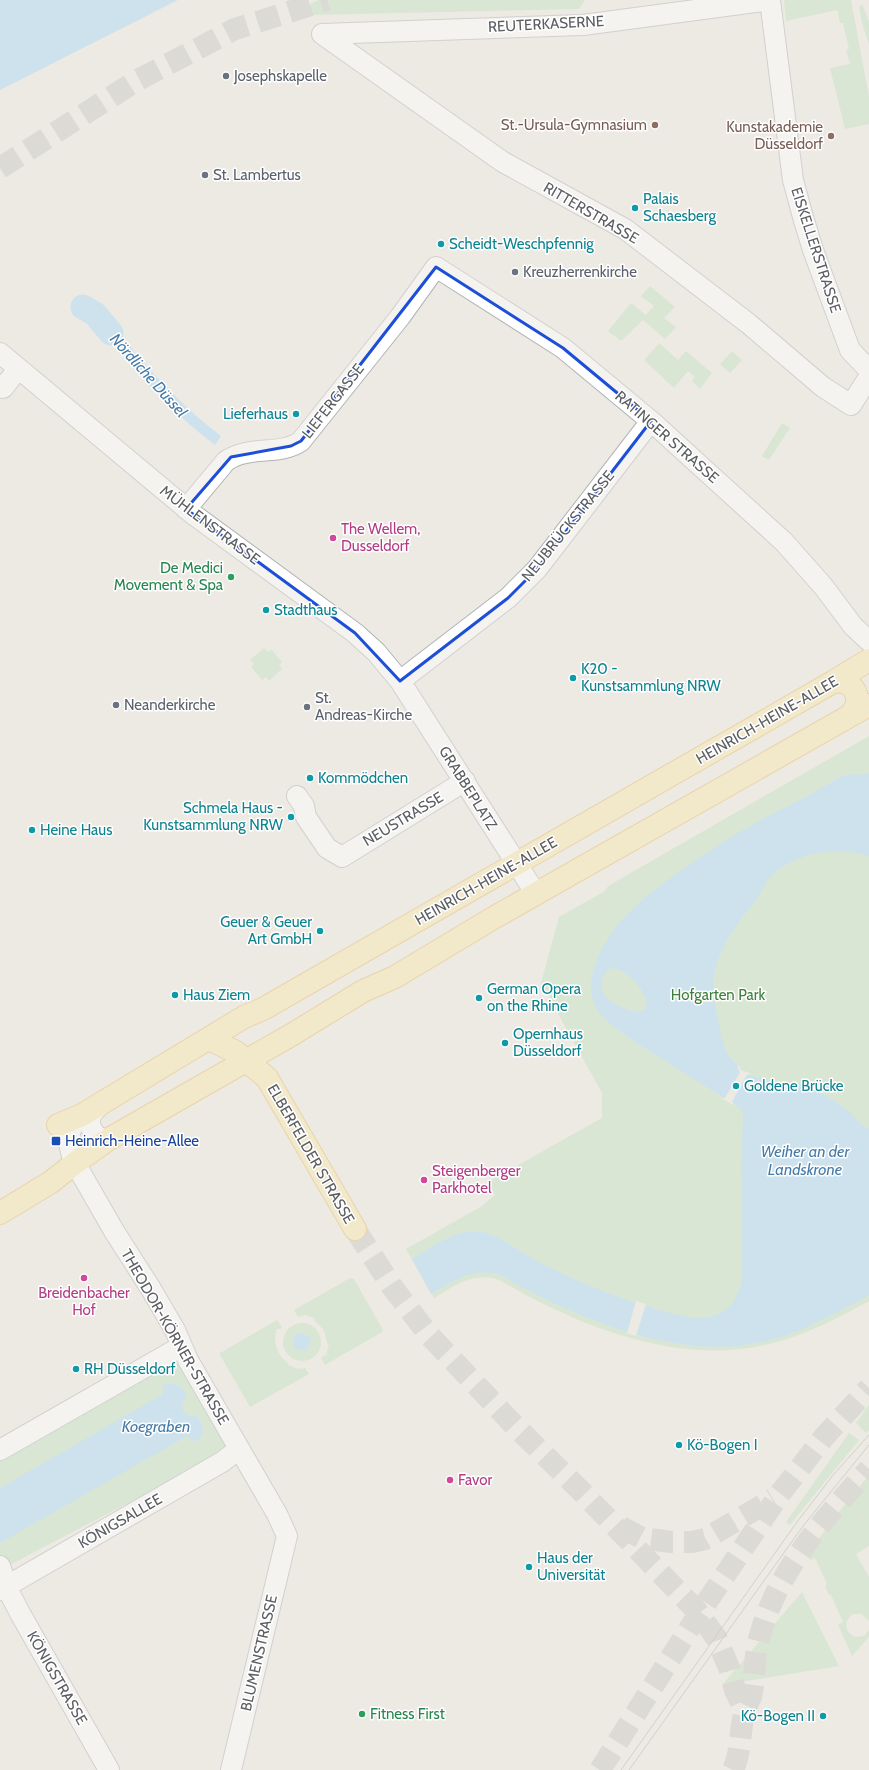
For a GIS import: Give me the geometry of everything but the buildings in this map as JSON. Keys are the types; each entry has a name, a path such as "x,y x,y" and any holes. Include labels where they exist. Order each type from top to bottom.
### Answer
{"main road":[{"name":"HEINRICH-HEINE-ALLEE","path":"58,1125 82,1115 244,1017 263,1009 869,660"},
{"path":"833,682 846,682 854,689 858,703 855,710 860,710"},
{"path":"0,1213 51,1182 109,1139 268,1048 363,991 395,977 536,894 860,710"},
{"name":"ELBERFELDER STRASSE","path":"208,1039 233,1050 267,1078 355,1229"},
{"name":"ELBERFELDER STRASSE","path":"267,1078 266,1063 268,1048"}],"street":[{"name":"REUTERKASERNE","path":"322,34 583,25 770,0"},
{"name":"EISKELLERSTRASSE","path":"770,0 793,180 813,250 850,350 869,370"},
{"name":"RITTERSTRASSE","path":"322,34 503,162 625,229 749,324 823,387 851,405 869,377"},
{"name":"RATINGER STRASSE","path":"436,267 563,348 652,422 784,542 823,586 853,626 869,641"},
{"name":"LIEFERGASSE","path":"186,509 226,461 236,455 291,446 301,441 400,317 436,267"},
{"name":"MÜHLENSTRASSE","path":"0,353 186,509 355,633 376,652 400,681"},
{"path":"0,386 3,388 18,369"},
{"name":"NEUBRÜCKSTRASSE","path":"400,681 508,598 537,569 652,422"},
{"name":"GRABBEPLATZ","path":"400,681 536,894"},
{"name":"NEUSTRASSE","path":"297,796 304,806 306,817 327,848 342,857 465,781"},
{"name":"HEINRICH-HEINE-ALLEE","path":"104,1102 93,1113 90,1122 97,1136 102,1139 109,1139"},
{"name":"HEINRICH-HEINE-ALLEE","path":"75,1163 70,1152 69,1135 75,1122 82,1115"},
{"name":"THEODOR-KÖRNER-STRASSE","path":"75,1163 114,1231 175,1330 182,1346 239,1449 277,1514 287,1536"},
{"path":"0,1450 182,1346"},
{"name":"KÖNIGSALLEE","path":"4,1588 222,1462 239,1449"},
{"name":"BLUMENSTRASSE","path":"231,1770 287,1536"},
{"name":"KÖNIGSTRASSE","path":"0,1566 4,1588 21,1615 109,1770"}],"highlighted area":[{"path":"436,267 563,348 651,421 537,569 508,598 400,681 355,633 186,509 231,457 291,446 301,441"}],"green space":[{"path":"319,0 585,0 579,9 308,15 308,5"},
{"path":"784,0 851,0 869,97 869,124 845,129 830,68 850,64 846,50 849,49 843,23 840,23 837,10 786,21"},
{"path":"862,4 869,21 869,44 862,23 859,7"},
{"path":"650,286 675,307 664,318 676,327 665,339 643,320 621,341 608,331 631,303 646,315 654,306 641,296"},
{"path":"659,343 678,360 686,351 712,373 700,389 692,381 695,377 688,371 674,388 644,360"},
{"path":"732,351 742,360 730,373 720,364"},
{"path":"782,423 790,428 769,460 762,456"},
{"path":"264,648 268,652 271,649 282,662 279,665 282,669 269,681 266,677 262,680 251,667 254,664 250,660"},
{"name":"Hofgarten Park","path":"869,736 869,1301 833,1320 782,1341 744,1349 695,1350 645,1342 597,1327 539,1302 493,1278 476,1278 462,1282 434,1298 406,1249 482,1206 495,1195 488,1182 602,1118 602,1093 541,983 559,917 605,891 608,886"},
{"path":"350,1278 354,1279 383,1330 325,1365 321,1358 324,1355 326,1356 329,1343 327,1343 324,1330 314,1320 315,1318 305,1315 298,1317 294,1310"},
{"path":"277,1320 282,1327 277,1329 275,1343 281,1357 289,1364 288,1365 298,1369 305,1368 309,1374 250,1407 220,1353"},
{"path":"298,1323 306,1323 313,1326 318,1331 321,1342 318,1353 313,1358 306,1361 298,1361 291,1358 286,1353 283,1346 283,1338 286,1331 291,1326"},
{"path":"176,1361 226,1445 225,1447 176,1478 0,1570 0,1457"},
{"path":"869,1405 869,1430 866,1433 856,1423"},
{"path":"849,1433 859,1440 790,1525 786,1522"},
{"path":"869,1475 869,1546 856,1554 869,1577 869,1621 862,1614 853,1614 846,1623 846,1626 851,1635 855,1637 864,1636 869,1630 869,1637 852,1656 838,1625 843,1622 831,1595 829,1595 825,1586 827,1584 815,1558 810,1560 807,1554"},
{"path":"802,1592 839,1666 722,1685"}],"water":[{"path":"0,0 178,0 0,90"},
{"path":"90,302 104,312 141,360 169,390 221,436 215,445 192,427 171,407 130,364 110,335 98,321 86,312"},
{"name":"Weiher an der Landskrone","path":"869,774 869,856 843,852 818,853 794,861 772,875 754,903 733,931 721,952 714,974 713,991 723,1042 727,1052 738,1065 738,1068 757,1078 799,1084 816,1091 843,1107 860,1123 869,1129 869,1295 796,1332 770,1340 746,1345 721,1347 673,1343 648,1338 625,1331 566,1309 494,1273 485,1272 469,1275 454,1281 431,1294 412,1259 436,1244 454,1236 463,1233 481,1232 495,1236 535,1260 580,1282 627,1300 659,1310 699,1318 719,1314 733,1302 739,1291 742,1278 741,1159 743,1116 741,1109 638,1044 610,1023 597,1009 591,994 594,968 600,953 617,927 639,903 651,893 676,874 733,836 845,775","holes":["612,968 617,969 634,981 643,992 647,1003 645,1010 635,1012 617,1005 606,997 601,987 602,980 609,970"]},
{"path":"298,1333 311,1337 306,1351 295,1349 293,1346 294,1336"},
{"name":"Koegraben","path":"168,1383 174,1383 182,1388 187,1396 184,1400 182,1408 185,1414 189,1416 197,1416 201,1423 203,1430 199,1439 195,1442 187,1436 0,1543 0,1488 163,1394 163,1386"}],"pier":[{"name":"Goldene Brücke","path":"738,1064 741,1070 752,1074 747,1075 732,1102 735,1106 721,1098 725,1098 740,1072"},
{"path":"636,1301 646,1304 636,1336 627,1333"}],"waterway":[{"name":"Nördliche Düssel","path":"83,307 95,314 111,333"}],"tunnel":[{"path":"0,168 136,81 235,29 327,0"},
{"path":"355,1229 393,1288 428,1334 514,1425 581,1491 697,1611 717,1639 729,1668 735,1690 745,1711"},
{"path":"600,1770 696,1618 779,1495 824,1437 869,1388"},
{"path":"733,1770 738,1755 743,1718 751,1697 758,1643 765,1618 788,1571 802,1549 834,1508 869,1469"},
{"path":"621,1527 642,1538 671,1542 692,1542 705,1539 773,1499"}],"tram line":[{"path":"621,1770 797,1522 834,1474 869,1435"},
{"path":"629,1770 803,1526 869,1445"}],"place":[{"name":"Josephskapelle","path":"226,76"},
{"name":"St.-Ursula-Gymnasium","path":"655,125"},
{"name":"Kunstakademie Düsseldorf","path":"831,136"},
{"name":"St. Lambertus","path":"205,175"},
{"name":"Palais Schaesberg","path":"635,208"},
{"name":"Scheidt-Weschpfennig","path":"441,244"},
{"name":"Kreuzherrenkirche","path":"515,272"},
{"name":"Lieferhaus","path":"296,414"},
{"name":"The Wellem, Dusseldorf","path":"333,538"},
{"name":"De Medici Movement & Spa","path":"231,577"},
{"name":"Stadthaus","path":"266,610"},
{"name":"K20 - Kunstsammlung NRW","path":"573,678"},
{"name":"Neanderkirche","path":"116,705"},
{"name":"St. Andreas-Kirche","path":"307,707"},
{"name":"Kommödchen","path":"310,778"},
{"name":"Schmela Haus - Kunstsammlung NRW","path":"291,817"},
{"name":"Heine Haus","path":"32,830"},
{"name":"Geuer & Geuer Art GmbH","path":"320,931"},
{"name":"Haus Ziem","path":"175,995"},
{"name":"German Opera on the Rhine","path":"479,998"},
{"name":"Opernhaus Düsseldorf","path":"505,1043"},
{"name":"Goldene Brücke","path":"736,1086"},
{"name":"Heinrich-Heine-Allee","path":"56,1141"},
{"name":"Steigenberger Parkhotel","path":"424,1180"},
{"name":"Breidenbacher Hof","path":"84,1278"},
{"name":"RH Düsseldorf","path":"76,1369"},
{"name":"Kö-Bogen I","path":"679,1445"},
{"name":"Favor","path":"450,1480"},
{"name":"Haus der Universität","path":"529,1567"},
{"name":"Fitness First","path":"362,1714"},
{"name":"Kö-Bogen II","path":"823,1716"}]}
